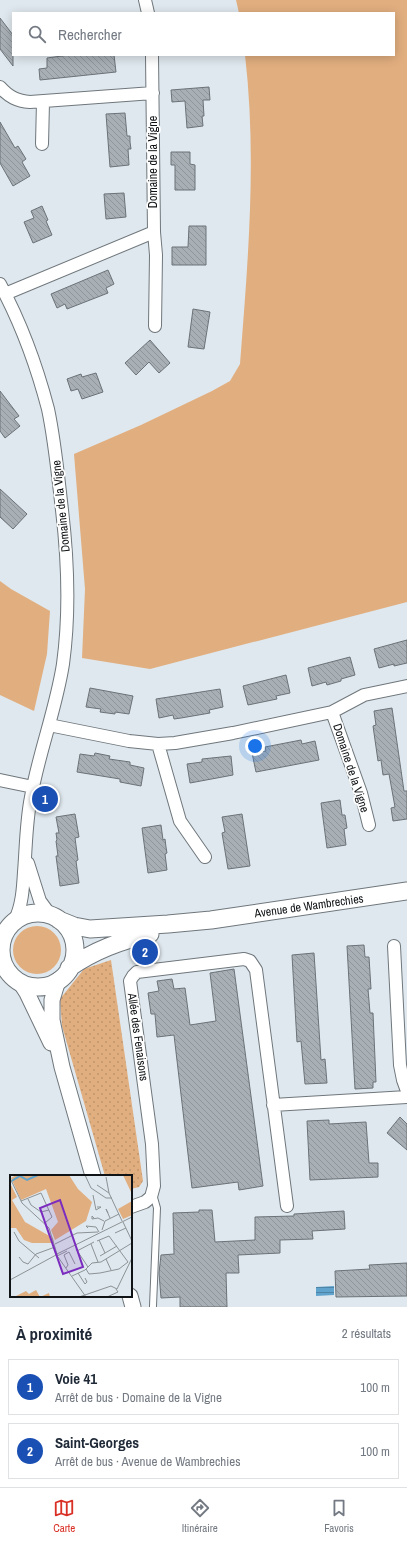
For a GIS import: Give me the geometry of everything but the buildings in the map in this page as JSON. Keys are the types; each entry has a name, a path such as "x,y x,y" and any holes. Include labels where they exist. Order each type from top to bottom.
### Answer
{"main road":[{"name":"Avenue de Wambrechies","path":"55,918 74,926 98,929 210,920 407,891"},
{"path":"32,913 42,913 55,918 68,930 74,942 74,956 64,974 49,985 39,986 29,985 10,976 1,952 2,942 7,929 24,916 32,913"},
{"name":"Avenue de Wambrechies","path":"64,974 91,954 117,942 210,920"}],"street":[{"path":"145,0 148,12"},
{"name":"Domaine de la Vigne","path":"152,56 154,232 156,255 155,326"},
{"path":"0,87 18,101 43,102 153,93"},
{"path":"42,144 43,102"},
{"name":"Domaine de la Vigne","path":"7,929 21,901 32,787 49,725 63,665 67,628 67,567 54,442 46,404 34,365 3,289 154,232"},
{"name":"Domaine de la Vigne","path":"49,725 128,740 158,744 189,741 332,712 364,695 407,686"},
{"name":"Domaine de la Vigne","path":"332,712 361,793 369,825"},
{"path":"158,744 180,821 205,857"},
{"path":"0,780 32,787"},
{"name":"Domaine de la Vigne","path":"26,852 38,897 42,905 55,918"},
{"path":"394,946 402,990 400,1065 407,1091"},
{"name":"Allée des Fenaisons","path":"153,1194 152,1144 130,981 137,972 244,959 250,961 256,970 287,1206"},
{"path":"64,974 52,1000 52,1020 62,1067 93,1175"},
{"path":"10,976 48,1036 62,1067"},
{"path":"273,1105 407,1097"},
{"path":"132,1207 145,1202 153,1194"},
{"path":"130,1297 133,1307"}],"lane":[{"path":"153,1194 157,1208 153,1306"}],"shaded area":[{"path":"236,0 407,0 407,602 150,669 82,658 85,589 74,454 141,425 212,391 230,381 240,364 246,287 251,170 249,93 245,56 395,56 395,12 239,12"},
{"path":"0,581 11,589 50,611 47,654 34,711 0,695"},
{"path":"32,926 42,926 51,930 57,936 61,945 61,955 57,964 51,970 42,974 32,974 23,970 17,964 13,955 13,945 17,936 23,930"},
{"path":"111,960 143,1181 139,1187 132,1189 132,1175 105,1175 62,1026 60,999 84,969"}],"water":[{"path":"334,1286 334,1295 316,1296 316,1287"}],"place":[{"name":"Voie 41","path":"45,799"},
{"name":"Saint-Georges","path":"145,952"}]}
